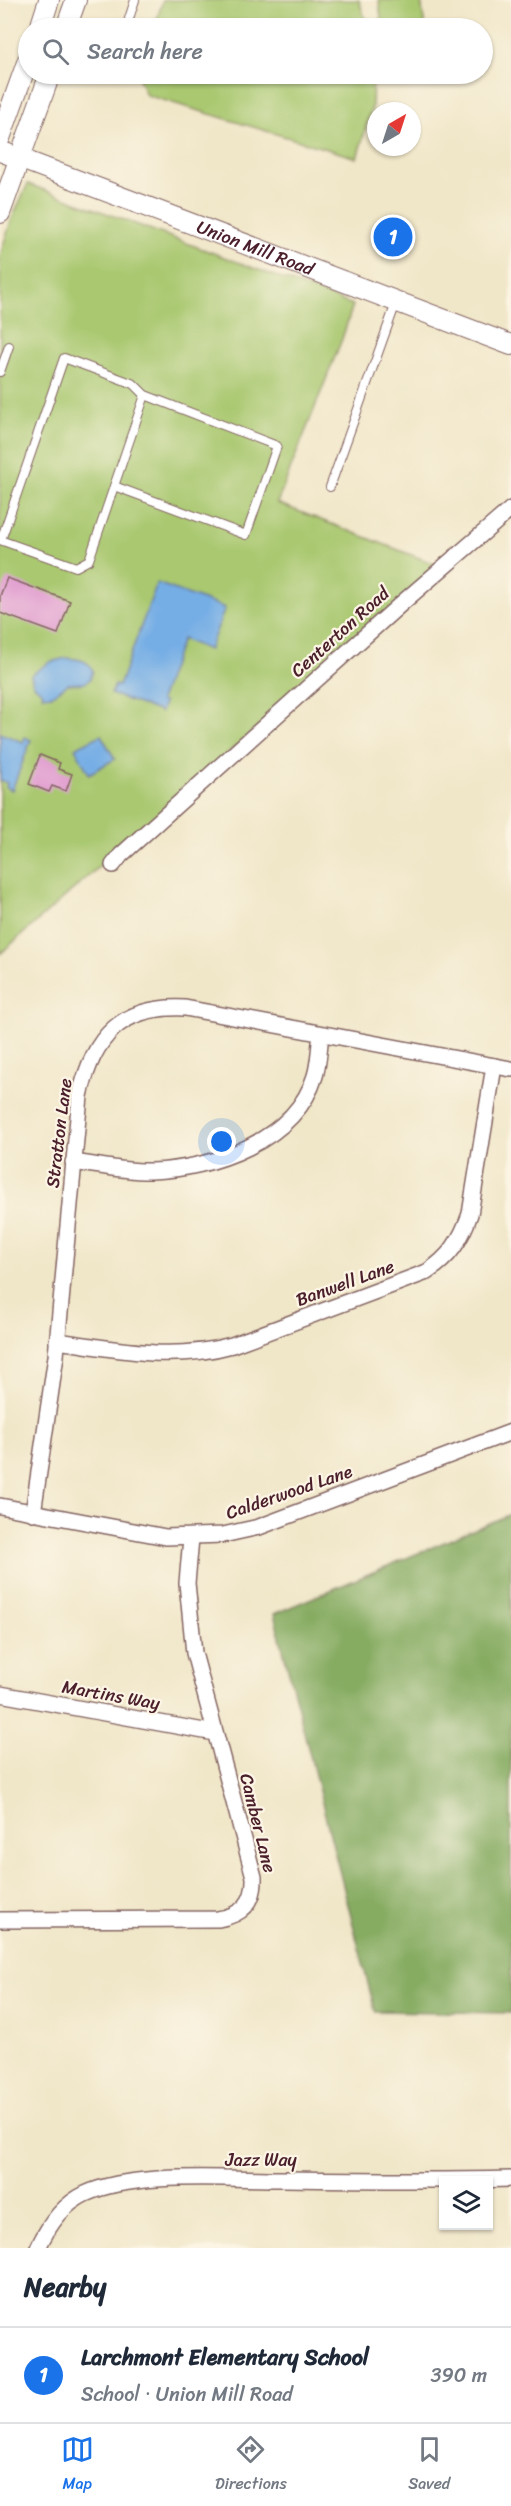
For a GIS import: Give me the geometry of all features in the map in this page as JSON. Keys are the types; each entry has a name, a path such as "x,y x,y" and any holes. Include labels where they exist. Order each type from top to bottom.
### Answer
{"street":[{"path":"43,18 49,0"},
{"path":"70,18 76,0"},
{"path":"0,138 19,84"},
{"path":"0,213 46,84"},
{"name":"Union Mill Road","path":"0,152 511,345"},
{"name":"Centerton Road","path":"113,865 121,855 402,603 511,509"},
{"name":"Stratton Lane","path":"33,1513 57,1341 73,1162 84,1078 100,1044 113,1029 128,1017 146,1010 165,1007 185,1008 511,1069"},
{"path":"73,1162 149,1172 175,1169 240,1150 264,1139 283,1126 305,1097 315,1075 321,1035"},
{"name":"Banwell Lane","path":"57,1341 177,1355 212,1351 414,1278 438,1264 450,1254 459,1241 470,1214 494,1066"},
{"name":"Calderwood Lane","path":"0,1506 166,1538 223,1535 259,1527 511,1431"},
{"name":"Camber Lane","path":"0,1920 218,1919 232,1917 243,1911 251,1900 254,1877 194,1653 187,1583 191,1538"},
{"name":"Martins Way","path":"0,1694 215,1733"},
{"name":"Jazz Way","path":"38,2248 53,2220 67,2206 84,2195 122,2183 209,2179 511,2179"}],"lane":[{"path":"129,18 135,0"},
{"path":"330,487 396,303"},
{"path":"0,372 9,346"},
{"path":"114,486 246,535 277,446 145,395 134,384 64,358 0,540 76,567 89,560 114,486 145,395"}],"green space":[{"path":"163,0 359,0 365,18 157,18"},
{"path":"379,0 421,0 424,18 381,18"},
{"path":"141,84 373,84 372,102 367,102 367,124 357,158 146,95"},
{"path":"28,184 353,305 342,339 277,503 440,566 0,954 0,255 12,218"},
{"path":"511,1514 511,2013 375,2011 274,1614"}],"water":[{"path":"157,583 225,608 209,650 182,639 160,701 164,703 161,712 111,694 115,685 119,686"},
{"path":"66,658 82,660 88,664 93,671 90,679 85,683 68,684 52,695 42,696 43,693 33,684 31,675 50,662"},
{"path":"0,733 23,742 25,737 31,740 12,790 6,787 7,783 0,780"},
{"path":"101,735 115,759 89,774 75,748"}],"building":[{"path":"7,578 70,601 58,634 0,613 0,596"},
{"path":"40,755 60,763 58,769 72,774 66,791 52,786 49,792 29,784"}],"place":[{"name":"Larchmont Elementary School","path":"393,237"}]}
